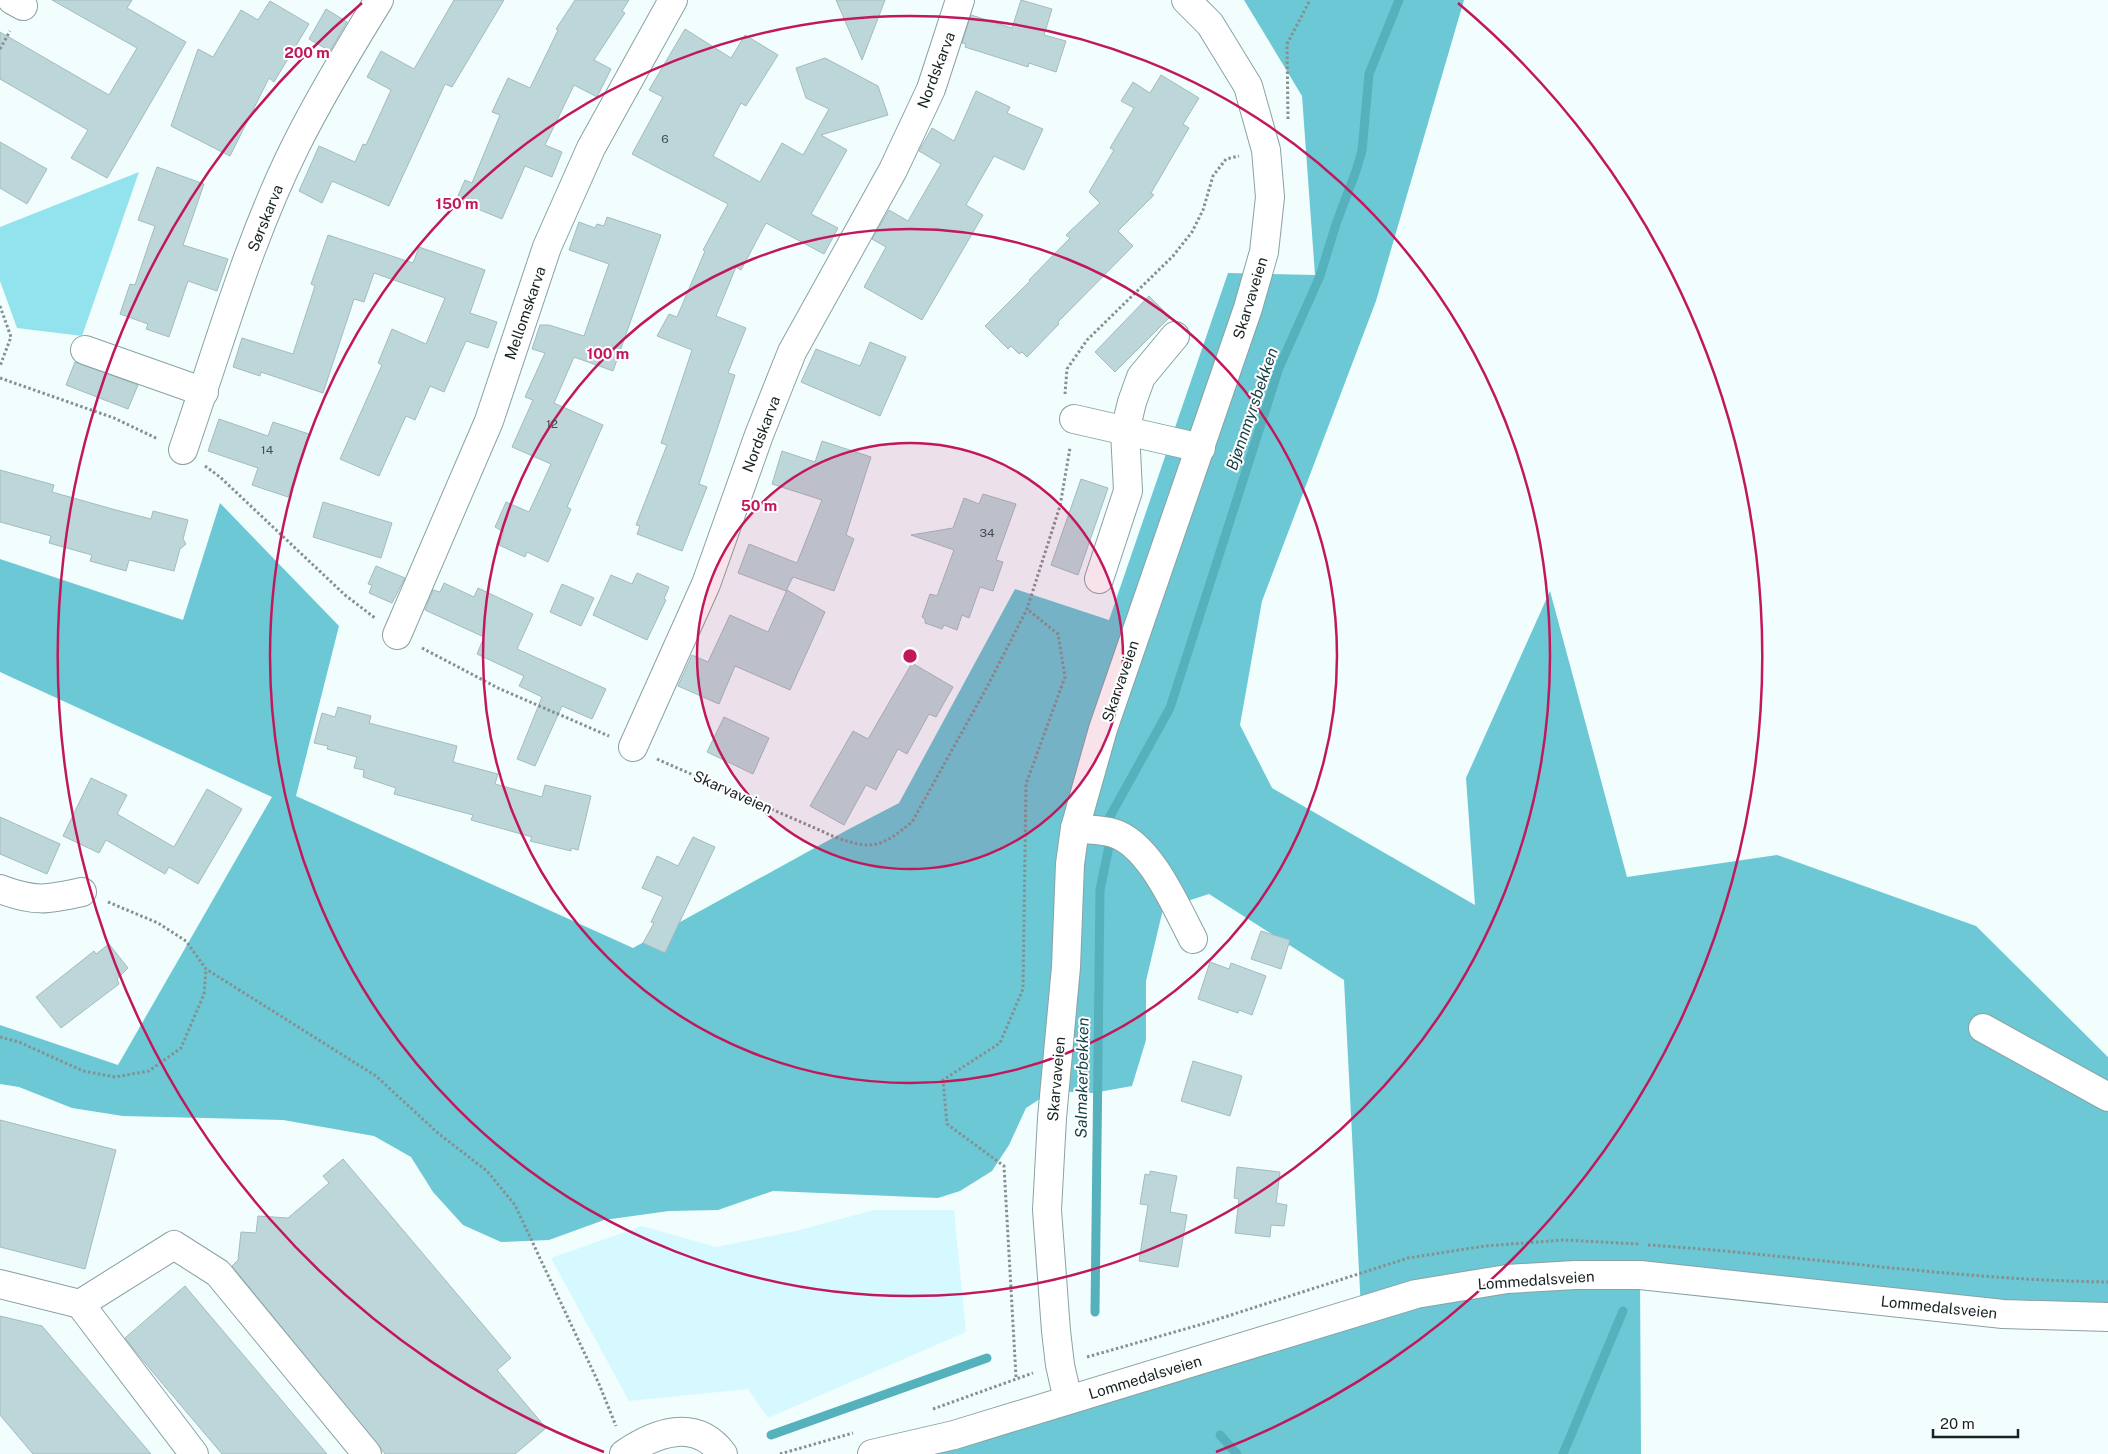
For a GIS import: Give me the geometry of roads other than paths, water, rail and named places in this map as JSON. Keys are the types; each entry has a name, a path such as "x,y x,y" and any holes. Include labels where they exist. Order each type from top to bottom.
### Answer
{"street":[{"name":"Sørskarva","path":"183,450 255,241 296,145 349,48 379,0"},
{"name":"Mellomskarva","path":"397,635 489,421 547,247 591,148 673,0"},
{"name":"Nordskarva","path":"633,747 706,584 792,352 893,170 931,88 960,0"},
{"name":"Skarvaveien","path":"1068,1400 1058,1348 1047,1210 1052,1118 1066,967 1070,864 1074,828 1103,729 1248,308 1264,252 1270,197 1266,150 1248,86 1210,24 1186,0"},
{"path":"1099,579 1128,491 1125,431 1132,402 1141,377 1175,336"},
{"path":"85,350 204,392"},
{"path":"1074,419 1201,448"},
{"path":"1074,828 1113,832 1130,841 1157,873 1193,939"},
{"path":"0,890 25,898 52,899 82,892"},
{"path":"1983,1028 2108,1097"},
{"path":"80,1304 174,1245 218,1273 367,1454"},
{"name":"Lommedalsveien","path":"872,1454 954,1434 1416,1294 1507,1279 1575,1275 1640,1275 2003,1314 2108,1317"},
{"path":"0,1284 80,1304 194,1454"},
{"path":"626,1453 653,1436 681,1430 704,1438 723,1454"},
{"name":"Lommedalsveien","path":"918,1454 954,1434"}],"waterway":[{"name":"Bjønnmyrsbekken","path":"1108,820 1170,708 1279,368 1320,276 1336,224 1356,171 1362,151 1369,74 1399,0"},
{"name":"Salmakerbekken","path":"1095,1312 1100,890 1109,846"},
{"path":"1563,1454 1623,1311"},
{"path":"771,1435 987,1358"},
{"name":"Salmakerbekken","path":"1220,1435 1237,1454"}]}
